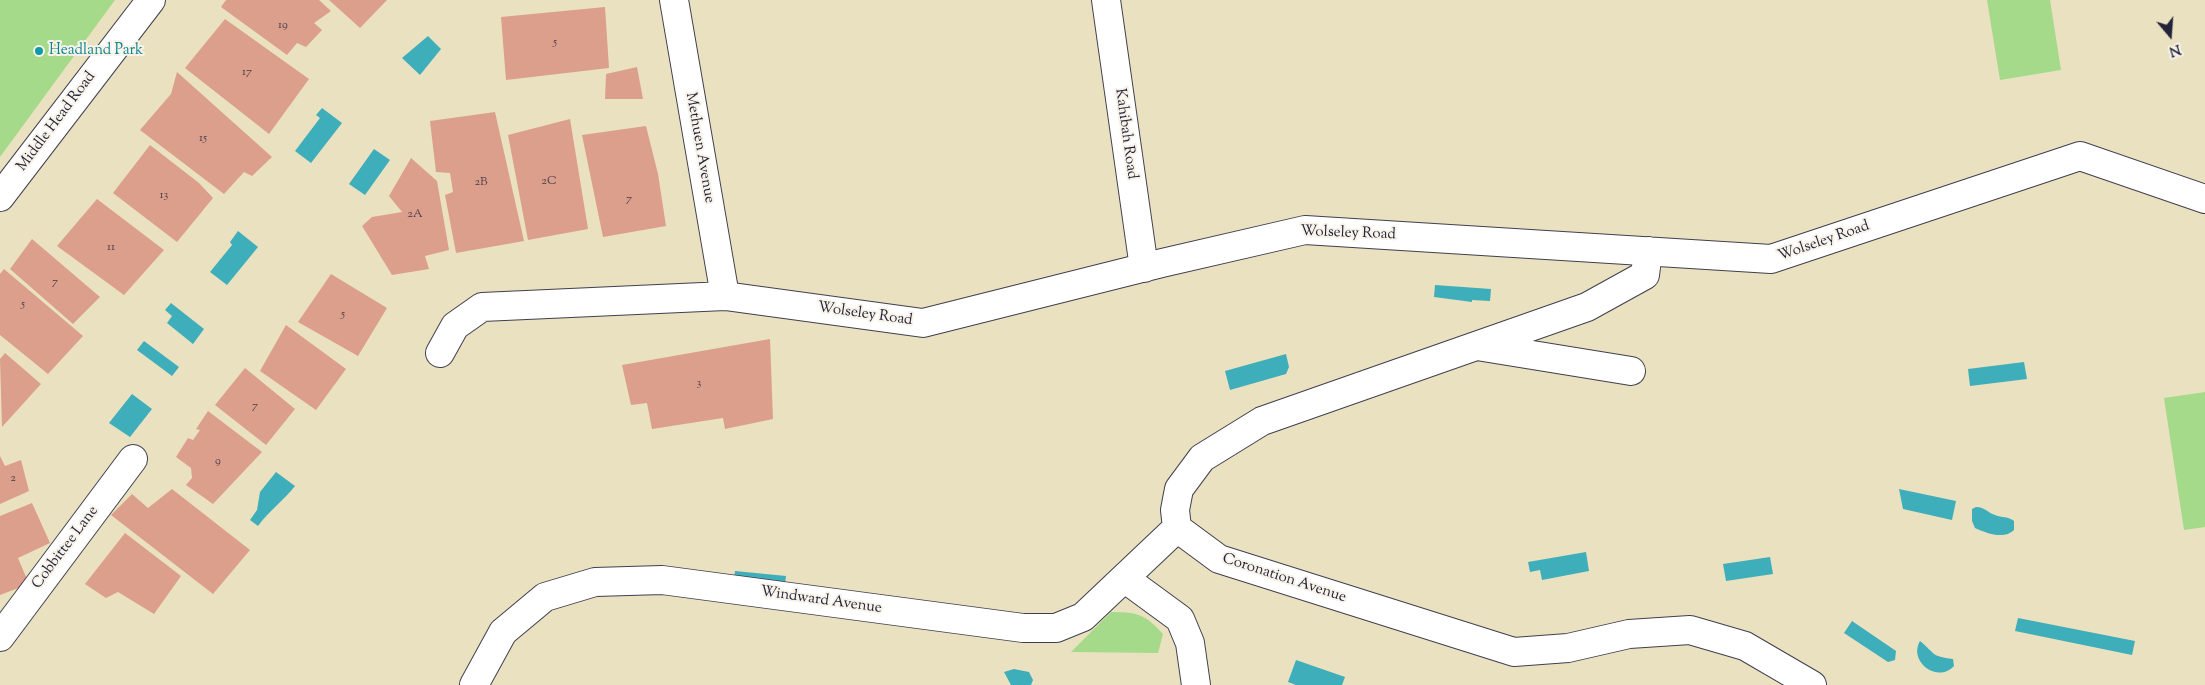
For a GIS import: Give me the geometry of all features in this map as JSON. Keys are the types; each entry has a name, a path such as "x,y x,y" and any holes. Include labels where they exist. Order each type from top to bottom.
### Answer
{"street":[{"name":"Middle Head Road","path":"0,197 151,0"},
{"name":"Methuen Avenue","path":"674,0 725,296"},
{"name":"Kahibah Road","path":"1106,0 1144,268"},
{"name":"Wolseley Road","path":"440,353 455,326 482,307 725,296 923,323 1305,230 1772,259 2080,156 2205,199"},
{"path":"1177,528 1175,510 1179,489 1202,458 1262,421 1473,345 1587,307 1644,275 1648,251"},
{"path":"1473,345 1631,371"},
{"name":"Cobbittee Lane","path":"0,637 133,459"},
{"name":"Windward Avenue","path":"474,685 503,632 544,597 596,582 662,580 1023,628 1056,628 1083,617 1177,528"},
{"name":"Coronation Avenue","path":"1177,528 1219,560 1514,652 1568,648 1629,634 1690,630 1744,646 1812,685"},
{"path":"1124,578 1180,618 1190,643 1196,685"}],"green space":[{"name":"Headland Park","path":"0,0 115,0 0,157"},
{"path":"1987,0 2050,0 2061,70 2000,80"},
{"path":"2205,392 2205,527 2184,530 2164,398"},
{"path":"1111,612 1134,614 1151,622 1163,634 1158,653 1071,652"}],"water":[{"path":"428,36 441,49 420,75 402,58"},
{"path":"322,108 342,123 311,163 295,151 320,118 316,115"},
{"path":"374,149 390,160 365,195 349,184"},
{"path":"238,231 258,247 227,285 210,272 232,245 230,242"},
{"path":"1435,285 1491,289 1490,301 1472,300 1472,302 1434,297"},
{"path":"171,303 204,329 193,344 167,323 172,316 165,310"},
{"path":"144,341 179,367 172,376 137,350"},
{"path":"1286,354 1289,367 1286,374 1230,390 1225,371"},
{"path":"2024,362 2027,379 1970,386 1968,369"},
{"path":"132,394 152,409 130,437 109,423"},
{"path":"276,472 295,486 258,526 250,520 257,510 260,492"},
{"path":"1899,489 1956,501 1952,520 1903,509"},
{"path":"1976,507 1998,516 2012,519 2014,521 2014,530 2005,535 2000,535 1975,528 1972,521 1972,509"},
{"path":"1586,552 1589,571 1542,580 1540,570 1530,572 1528,562"},
{"path":"1770,557 1773,574 1726,581 1723,564"},
{"path":"735,571 786,576 785,584 734,579"},
{"path":"2018,618 2135,641 2132,655 2015,631"},
{"path":"1852,621 1896,651 1895,660 1888,662 1844,633"},
{"path":"1920,641 1931,652 1940,657 1953,659 1954,666 1947,671 1940,672 1926,668 1918,656 1917,649"},
{"path":"1296,660 1345,677 1342,685 1296,685 1288,682"},
{"path":"1014,669 1029,672 1033,680 1031,685 1011,685 1004,672"}],"building":[{"path":"226,0 319,0 331,11 314,23 322,30 306,47 297,43 287,55 221,7"},
{"path":"329,0 387,0 360,28"},
{"path":"605,7 609,68 506,80 501,17"},
{"path":"225,19 309,79 269,134 185,68"},
{"path":"637,67 643,99 605,99 606,74"},
{"path":"177,72 272,157 252,176 244,172 224,194 140,130 171,94"},
{"path":"495,112 524,241 456,253 445,195 453,192 450,173 436,172 430,121"},
{"path":"570,119 588,229 528,240 508,135"},
{"path":"646,126 658,174 666,226 603,237 582,135"},
{"path":"150,145 199,183 213,198 177,242 113,193"},
{"path":"411,158 437,181 449,250 425,256 429,269 392,275 362,226 372,217 402,212 389,196"},
{"path":"97,199 164,250 124,295 57,246"},
{"path":"32,239 100,297 73,324 10,269"},
{"path":"4,269 83,336 48,374 0,335 0,274"},
{"path":"331,274 387,308 358,356 298,322"},
{"path":"286,325 346,369 316,410 260,371"},
{"path":"770,339 773,419 725,429 723,418 652,429 647,403 631,405 622,365"},
{"path":"5,353 41,384 2,427 0,359"},
{"path":"245,368 295,409 266,445 215,405"},
{"path":"208,411 262,452 213,504 186,485 192,478 191,468 176,457 188,438 193,440 200,430 196,429"},
{"path":"0,456 5,466 21,460 29,491 0,504"},
{"path":"172,489 250,550 213,594 111,515 132,494 148,508"},
{"path":"32,503 50,543 18,558 29,584 0,595 0,516"},
{"path":"125,533 181,576 154,614 118,592 106,598 85,584"}],"place":[{"name":"Headland Park","path":"39,51"}]}
